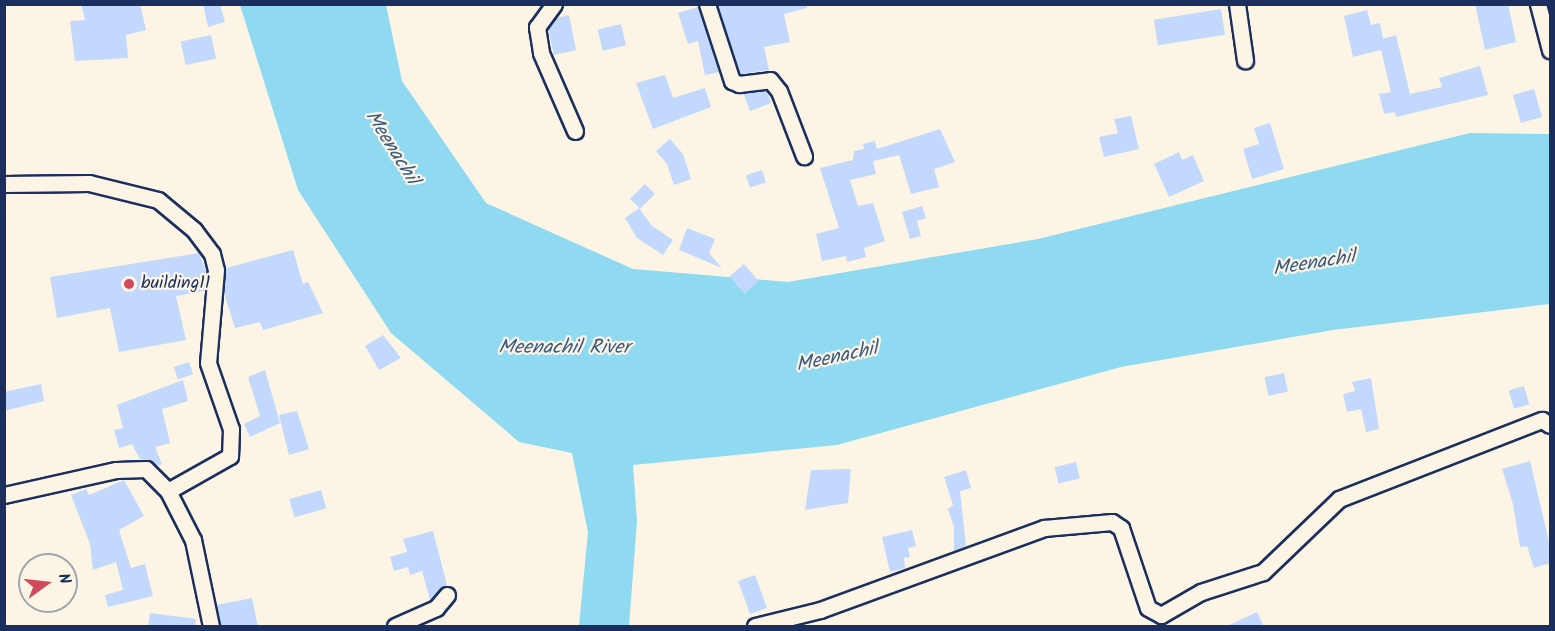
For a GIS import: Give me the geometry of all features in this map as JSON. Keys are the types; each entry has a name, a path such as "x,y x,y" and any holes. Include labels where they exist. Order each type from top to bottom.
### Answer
{"street":[{"path":"554,4 537,27 541,53 575,131"},
{"path":"707,4 732,81 740,84 770,80 779,91 804,156"},
{"path":"1237,4 1245,60"},
{"path":"1538,4 1551,50"},
{"path":"4,184 89,183 158,200 194,230 212,254 216,270 208,363 231,429 230,456 168,491"},
{"path":"755,627 820,610 1044,528 1112,522 1121,528 1148,608 1161,615 1201,592 1263,572 1339,499 1542,420 1551,425"},
{"path":"4,495 116,470 146,469 168,491 193,540 211,627"},
{"path":"395,627 436,608 447,595"}],"water":[{"name":"Meenachil River","path":"240,5 386,5 402,81 486,203 633,269 788,282 1038,239 1470,133 1550,134 1550,304 1333,330 1121,367 837,445 633,465 637,521 629,626 579,626 588,532 572,453 519,442 391,333 298,190"}],"building":[{"path":"81,4 140,4 146,30 126,35 128,58 75,61 70,21 85,20"},
{"path":"203,4 220,4 225,22 208,27"},
{"path":"717,4 806,4 807,8 784,14 790,42 764,47 769,70 740,74"},
{"path":"1475,4 1508,4 1516,42 1485,50"},
{"path":"698,7 719,72 705,75 698,41 688,44 678,13"},
{"path":"1221,9 1225,35 1158,45 1154,20"},
{"path":"1367,10 1371,25 1380,23 1383,39 1396,35 1410,94 1442,87 1439,78 1480,66 1488,95 1396,117 1395,112 1384,114 1379,94 1391,92 1381,50 1353,57 1344,16"},
{"path":"569,15 576,50 554,55 548,28 556,18"},
{"path":"621,24 626,45 603,51 598,29"},
{"path":"211,35 216,58 186,65 181,41"},
{"path":"665,75 673,98 705,88 711,107 653,129 636,83"},
{"path":"1534,89 1542,117 1521,123 1513,95"},
{"path":"766,90 771,103 750,111 743,93"},
{"path":"1131,116 1139,149 1104,157 1099,137 1118,133 1114,119"},
{"path":"1270,123 1284,169 1252,179 1243,149 1259,144 1254,128"},
{"path":"940,129 955,162 934,169 939,187 911,194 899,155 873,161 876,174 850,180 858,206 873,203 885,241 864,248 866,257 847,262 846,256 822,261 816,234 839,228 820,168 853,160 854,151 864,149 863,144 875,141 877,149"},
{"path":"670,139 683,154 691,179 674,185 667,164 656,151"},
{"path":"1179,152 1182,160 1193,155 1204,181 1169,197 1154,164"},
{"path":"762,170 766,182 750,188 746,175"},
{"path":"645,184 655,194 640,209 630,199"},
{"path":"922,206 926,218 917,221 921,236 910,239 902,212"},
{"path":"639,208 651,225 673,240 663,255 637,238 625,218"},
{"path":"687,228 715,239 709,253 722,268 679,250"},
{"path":"293,250 303,284 308,282 323,313 263,330 260,322 235,328 224,293 226,268"},
{"name":"building11","path":"199,253 206,271 204,291 176,296 186,340 119,352 110,308 57,318 50,277"},
{"path":"744,264 759,282 744,294 729,276"},
{"path":"383,335 401,358 379,370 365,346"},
{"path":"189,362 193,374 178,379 174,367"},
{"path":"265,370 280,423 250,437 244,424 260,416 248,377"},
{"path":"1284,373 1288,392 1268,396 1264,377"},
{"path":"1371,378 1379,429 1366,432 1361,409 1347,412 1343,394 1355,391 1352,382"},
{"path":"183,380 188,401 162,409 170,443 155,447 162,464 157,466 150,460 140,459 132,444 119,448 114,430 123,428 117,405"},
{"path":"41,384 44,401 4,411 4,392"},
{"path":"1524,386 1529,404 1514,409 1509,390"},
{"path":"297,411 309,449 289,455 279,415"},
{"path":"1530,461 1551,550 1551,563 1534,568 1527,546 1520,547 1513,504 1502,469"},
{"path":"1076,462 1080,479 1058,484 1055,467"},
{"path":"851,469 848,503 805,510 811,470"},
{"path":"966,470 971,488 960,491 966,546 954,551 954,527 948,509 953,505 944,477"},
{"path":"124,480 144,516 119,530 131,568 145,564 153,596 108,607 105,595 123,590 116,562 93,570 90,544 71,495 86,489 89,495"},
{"path":"321,490 326,508 295,517 289,499"},
{"path":"912,530 916,546 908,548 910,557 904,558 905,568 890,572 882,537"},
{"path":"433,531 447,585 430,600 422,571 410,575 408,567 394,571 390,557 407,552 403,539"},
{"path":"755,575 767,608 750,614 738,581"},
{"path":"252,598 258,627 220,627 216,605"},
{"path":"1257,612 1264,627 1225,627"},
{"path":"150,613 196,619 195,627 148,627"}],"place":[{"name":"building11","path":"129,284"}],"water label":[{"name":"Meenachil","path":"391,148"},
{"name":"Meenachil","path":"1314,264"},
{"name":"Meenachil","path":"837,358"}]}
